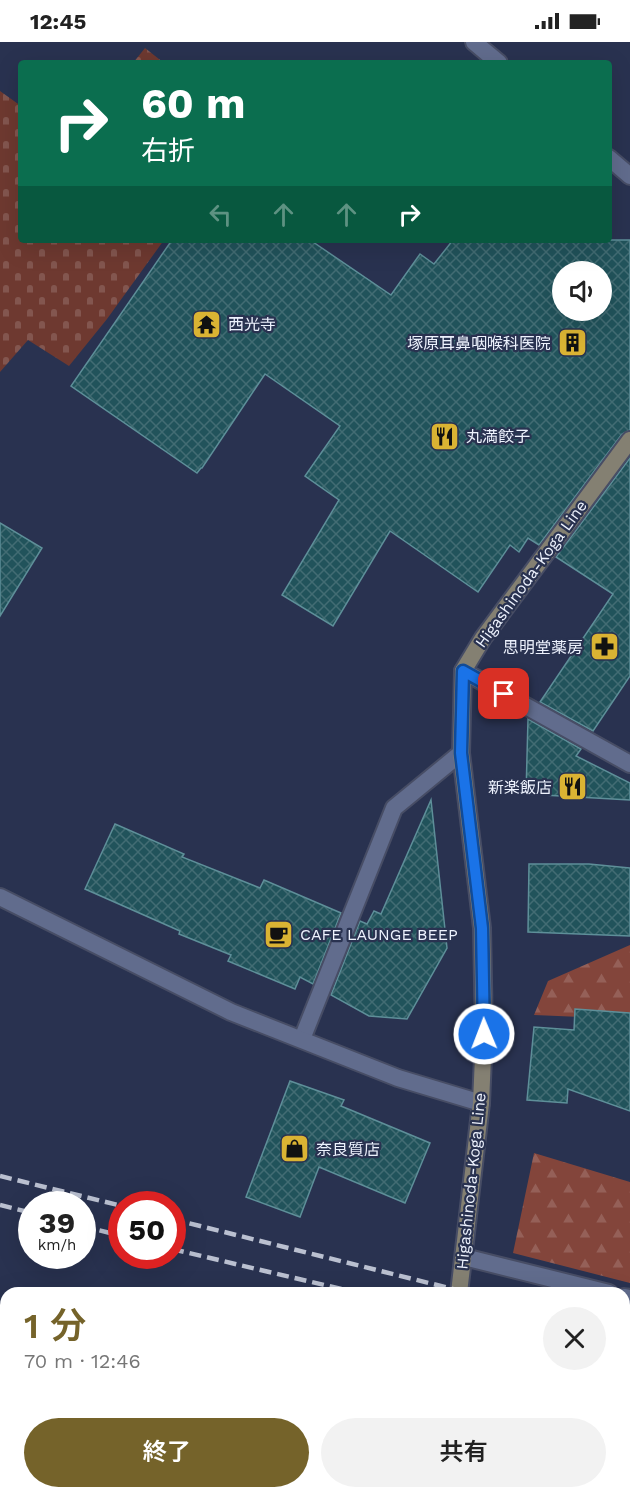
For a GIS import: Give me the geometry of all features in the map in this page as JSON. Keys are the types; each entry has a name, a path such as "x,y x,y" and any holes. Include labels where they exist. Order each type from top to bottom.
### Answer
{"main road":[{"name":"Higashinoda-Koga Line","path":"460,1287 481,1103 484,1034 482,928 461,753 463,671 483,638 630,440"}],"street":[{"path":"474,42 495,60"},
{"path":"612,161 630,176"},
{"path":"463,671 630,764"},
{"path":"302,1039 394,808 461,753"},
{"path":"0,897 231,1012 398,1078 481,1103"},
{"path":"464,1257 585,1287"}],"green space":[{"path":"145,48 160,60 135,60"},
{"path":"0,91 18,104 18,243 162,243 107,319 69,366 28,340 0,372"},
{"path":"630,945 630,1024 629,1019 534,1015 548,981"},
{"path":"534,1153 630,1182 630,1283 513,1253"}],"building":[{"path":"612,240 630,240 630,430 622,434 539,545 528,538 519,552 510,545 478,592 390,531 333,626 282,595 339,500 305,476 340,426 265,374 197,473 71,386 170,243 314,243 391,295 420,254 434,264 451,243 612,243"},
{"path":"630,458 630,676 593,731 540,702 613,594 556,557"},
{"path":"0,523 42,548 0,616"},
{"name":"新楽飯店","path":"528,719 581,749 576,756 630,783 630,800 526,794"},
{"path":"431,800 447,948 407,1019 369,1016 331,995 360,921 367,924 374,911 381,914"},
{"path":"115,824 184,854 182,857 260,888 264,880 341,913 313,984 300,977 295,989 228,961 231,955 179,934 180,931 85,889"},
{"path":"529,864 589,864 630,868 630,936 528,932"},
{"path":"575,1009 630,1013 630,1111 568,1089 567,1103 527,1100 534,1027 574,1030"},
{"path":"290,1081 344,1100 341,1106 430,1143 405,1203 319,1167 300,1217 246,1197"}],"railway":[{"path":"0,1176 108,1203"},
{"path":"0,1205 18,1210"},
{"path":"186,1222 445,1287"},
{"path":"96,1230 108,1232"},
{"path":"186,1252 333,1287"}],"place":[{"name":"西光寺","path":"207,324"},
{"name":"塚原耳鼻咽喉科医院","path":"572,343"},
{"name":"丸満餃子","path":"445,436"},
{"name":"思明堂薬房","path":"604,647"},
{"name":"新楽飯店","path":"573,787"},
{"name":"CAFE LAUNGE BEEP","path":"279,934"},
{"name":"奈良質店","path":"295,1149"}],"route":[{"path":"484,1034 482,928 461,753 463,671 504,694"}]}
